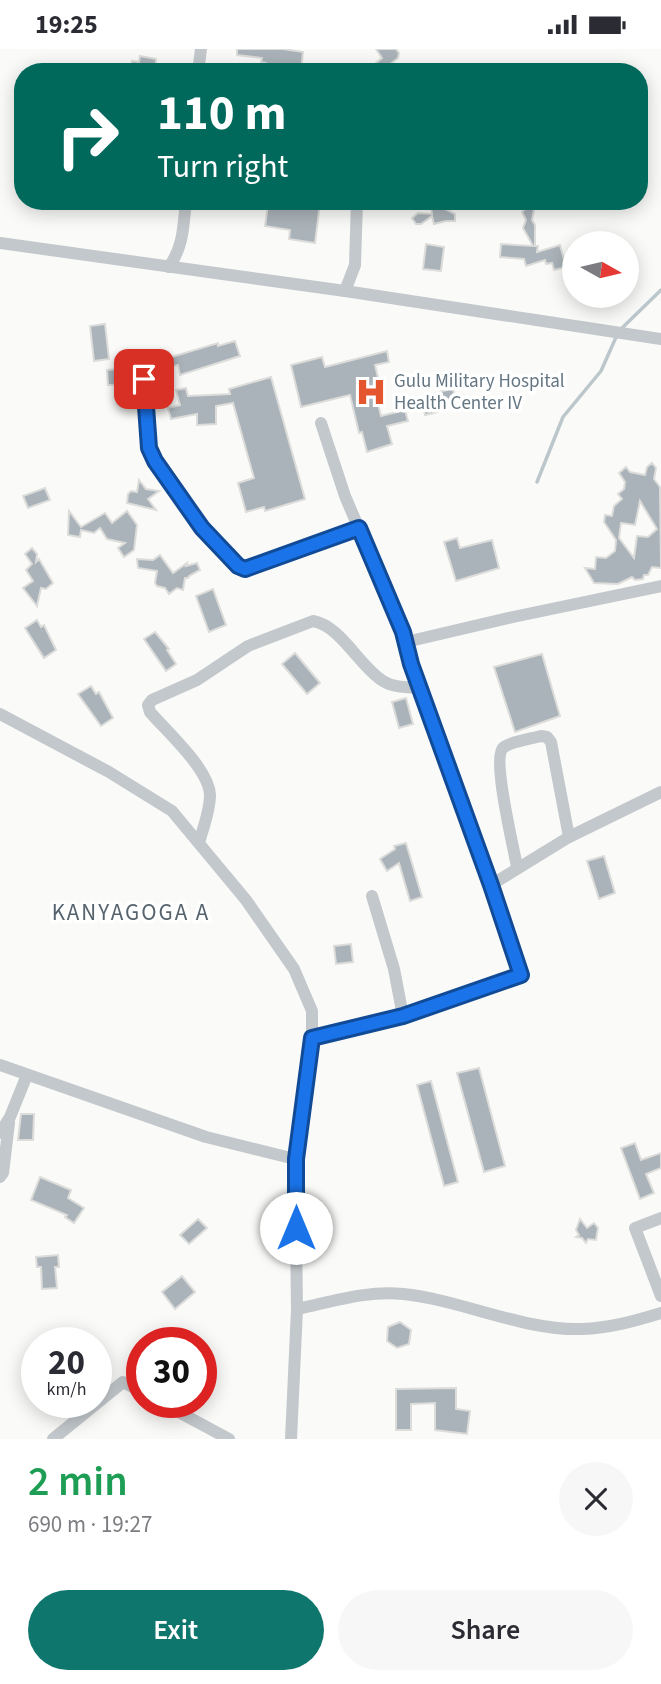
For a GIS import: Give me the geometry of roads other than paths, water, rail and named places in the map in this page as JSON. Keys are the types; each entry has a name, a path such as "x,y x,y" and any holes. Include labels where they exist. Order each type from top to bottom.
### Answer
{"street":[{"path":"169,268 179,254 185,210"},
{"path":"345,291 355,265 357,210"},
{"path":"0,243 661,339"},
{"path":"140,369 146,394 149,448 155,461 202,528 238,566 245,569 359,528"},
{"path":"312,1038 403,1016 521,975 406,642 359,528 321,423"},
{"path":"406,642 661,586"},
{"path":"199,843 210,803 207,782 190,757 150,712 148,705 152,700 197,680 248,646 313,621 327,626 383,681 395,686 420,688"},
{"path":"0,714 109,772 172,811 246,900 294,969 312,1011 312,1038 296,1159 297,1309 291,1439"},
{"path":"517,867 500,777 499,753 504,747 541,736 547,737 551,742 569,837"},
{"path":"491,885 569,837 661,792"},
{"path":"372,896 394,969 403,1016"},
{"path":"0,1065 206,1137 296,1159"},
{"path":"0,1133 10,1117 27,1075"},
{"path":"0,1177 3,1173 10,1117"},
{"path":"661,1217 635,1228 661,1296"},
{"path":"297,1309 373,1294 400,1293 427,1297 544,1326 581,1329 624,1324 661,1313"},
{"path":"53,1439 123,1382 126,1384"},
{"path":"190,1418 229,1439"}],"waterway":[{"path":"621,329 661,290"},
{"path":"537,482 563,417 601,371 617,335"}],"place":[{"name":"Gulu Military Hospital Health Center IV","path":"371,392"}],"district":[{"name":"KANYAGOGA A","path":"131,912"}]}
